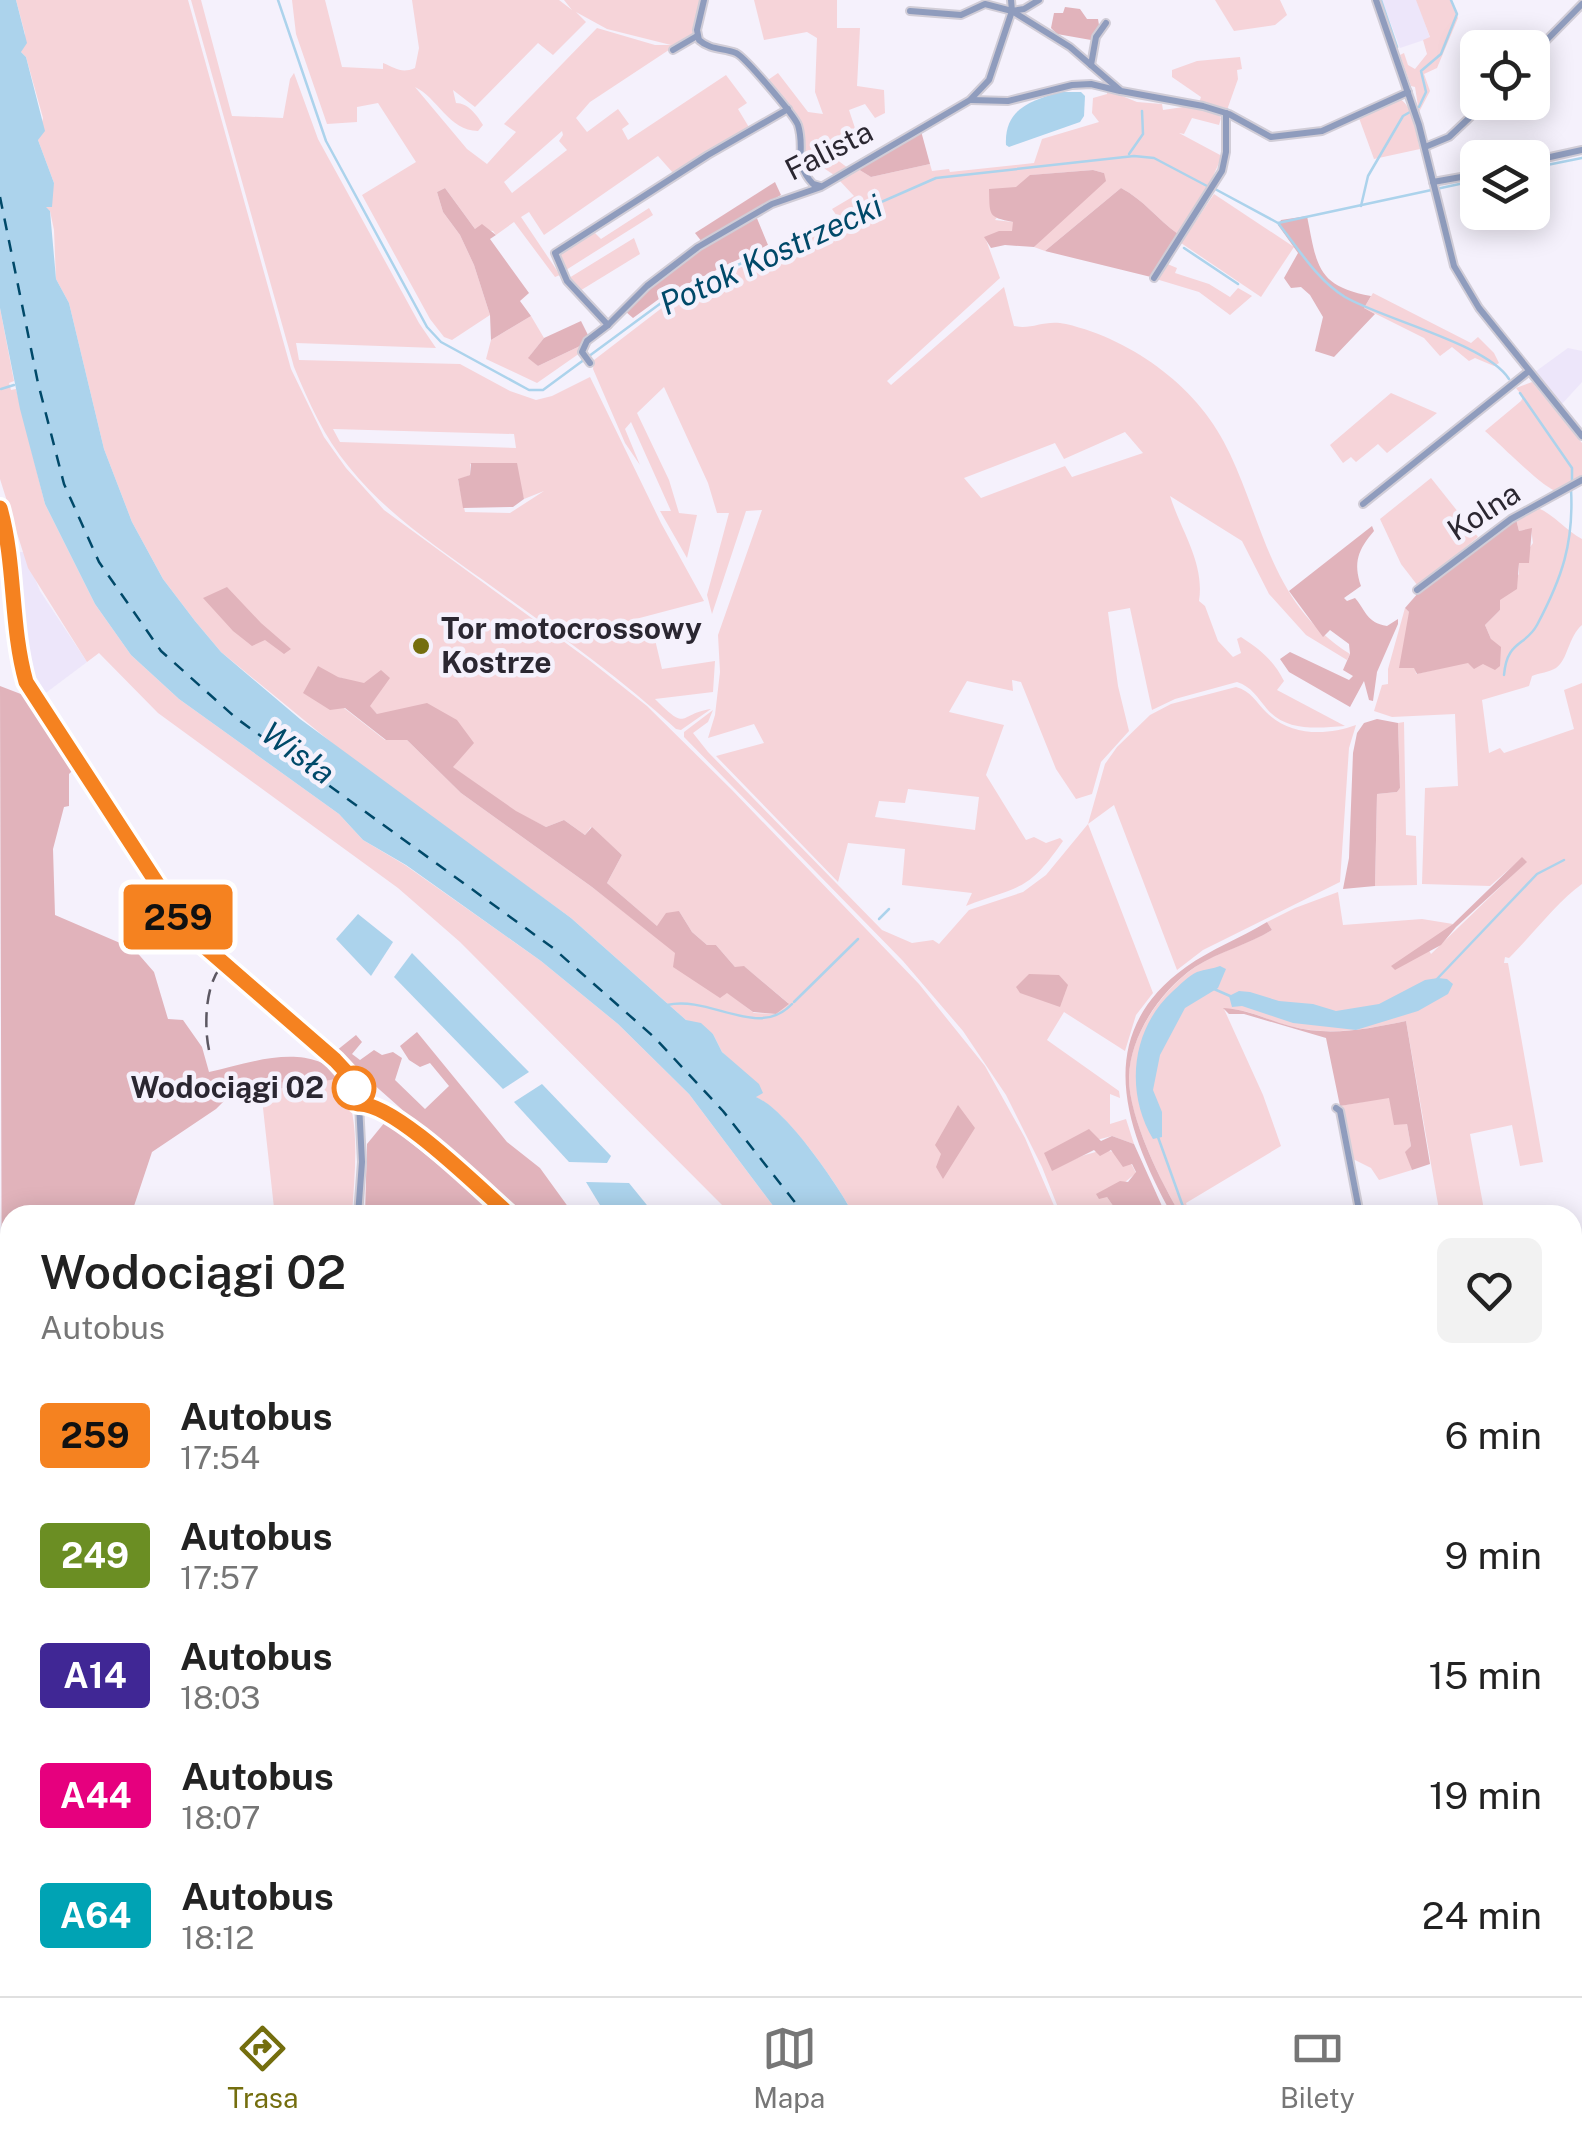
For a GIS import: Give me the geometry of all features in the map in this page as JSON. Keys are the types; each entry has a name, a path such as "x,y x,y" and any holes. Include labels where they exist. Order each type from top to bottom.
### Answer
{"main road":[{"path":"0,508 10,548 20,658 32,692 186,929 335,1060 348,1074 358,1104 371,1105 410,1128 499,1205"}],"street":[{"path":"674,50 697,36 704,0"},
{"name":"Falista","path":"590,363 582,352 588,341 647,286 698,247 772,204 821,186 970,100 988,80 1012,11 1012,0"},
{"path":"1012,11 1039,0"},
{"path":"1376,0 1425,147 1459,277 1582,436"},
{"path":"910,11 960,15 990,4 1012,11 1070,47 1121,91"},
{"path":"1550,37 1582,4"},
{"path":"1092,66 1096,36 1106,23"},
{"path":"697,36 706,46 737,54 788,110 798,125 803,173 813,184 821,186"},
{"path":"988,80 992,100"},
{"path":"970,100 1008,101 1072,84 1106,86 1144,98 1226,113 1271,137 1322,131 1408,92"},
{"path":"608,325 567,281 555,253 708,155 788,110"},
{"path":"1154,278 1225,163 1226,113"},
{"path":"1425,147 1448,137 1466,120"},
{"path":"1550,157 1582,150"},
{"path":"1434,188 1460,180"},
{"path":"1363,504 1530,372"},
{"name":"Kolna","path":"1417,590 1511,519 1582,480"},
{"path":"358,1104 362,1162 359,1205"},
{"path":"1336,1108 1340,1111 1358,1205"}],"shaded area":[{"path":"16,0 188,0 291,369 324,437 346,468 384,510 647,706 919,984 985,1066 1025,1138 1054,1205 848,1205 810,1149 782,1117 755,1097 751,1080 722,1052 713,1034 686,1020 571,918 354,761 221,652 163,579 132,522 104,449 69,303 56,279 54,230 50,211 45,207 54,183 38,140 43,118 26,57 21,52 25,34","holes":["338,677 381,690 369,706 516,812 546,827 564,820 585,835 591,827 622,855 607,883 658,927 679,911 692,932 707,945 716,945 735,967 745,967 788,1003 776,1014 754,1013 592,887 461,793 407,740 385,740 344,708"]},
{"path":"191,0 201,0 232,116 283,118 294,73 318,139 436,348 296,343 299,360 460,364 536,400 590,377 704,601 632,620 635,630 652,627 662,669 715,661 713,692 655,699 673,716 683,719 711,709 681,730 676,729 582,652 412,528 363,484 340,456 294,367","holes":["333,429 514,434 516,448 340,442","470,464 518,477 524,499 544,491 510,513 465,512 458,480 470,475"]},
{"path":"292,0 325,0 342,67 383,69 383,63 406,70 415,68 419,48 412,0 559,0 572,10 564,0 703,0 693,34 590,102 576,118 587,132 618,109 629,124 622,129 628,140 726,75 747,103 738,109 750,129 674,174 658,156 544,235 529,212 521,217 560,275 555,277 514,222 496,235 493,231 475,229 445,188 437,192 443,212 460,235 474,265 490,315 452,340 444,337 430,319 362,195 416,162 378,103 357,107 357,122 327,124 296,34","holes":["576,12 607,29 671,45 655,45 597,28 504,124 516,132 487,164 467,149 415,87 459,126 478,131 483,125 468,107 456,103 453,90 475,107 538,43 553,55 586,22","562,131 559,141 567,150 512,193 504,182"]},
{"path":"754,0 837,0 837,28 860,28 857,86 884,90 885,113 875,118 865,104 849,110 855,128 835,139 843,156 836,159 848,168 834,175 803,154 796,115 765,82 778,73 808,112 823,114 815,92 817,38 807,32 764,40"},
{"path":"1215,0 1280,0 1287,15 1275,25 1234,31"},
{"path":"1382,0 1417,0 1430,38 1400,48"},
{"path":"1416,0 1451,0 1458,18 1437,68 1424,74 1430,91 1419,112 1415,87 1411,86 1400,55 1404,53 1408,65 1415,69 1427,54 1423,40 1430,37"},
{"path":"1065,7 1080,9 1087,19 1098,19 1091,40 1057,34 1051,28 1054,13 1063,13"},
{"path":"1240,57 1242,69 1237,70 1238,79 1227,110 1199,103 1201,97 1172,77 1172,70 1197,61"},
{"path":"1107,90 1137,102 1162,104 1163,110 1190,106 1221,118 1219,125 1192,118 1184,134 1179,133 1222,156 1178,234 1121,188 1045,251 1034,247 1104,173 1093,170 1031,175 995,220 1013,222 1013,232 985,237 1000,278 887,381 891,385 1004,287 1014,326 1066,324 1116,342 1163,371 1202,409 1217,430 1287,589 1324,635 1350,654 1347,660 1306,635 1269,594 1242,541 1170,496 1199,573 1199,601 1205,606 1218,641 1233,657 1241,653 1237,639 1241,637 1266,656 1280,674 1284,681 1277,690 1345,726 1303,727 1284,722 1237,682 1175,699 1152,710 1130,608 1108,612 1118,686 1129,731 1101,762 1092,794 1076,799 1056,769 1021,682 1012,680 1013,691 967,681 949,712 1004,725 986,775 1026,840 1034,837 1046,843 1060,838 1063,841 1031,879 966,906 972,893 902,885 905,849 848,843 838,882 716,756 764,743 754,724 708,738 720,672 718,635 762,510 746,511 712,614 707,595 729,513 717,513 708,483 664,387 637,413 669,480 679,513 697,515 687,558 660,511 671,511 631,422 625,429 640,465 625,443 593,369 594,360 680,294 842,223 832,209 854,196 839,180 858,169 871,177 930,164 932,171 950,172 1034,163 1042,139 1099,122 1092,113 1093,98 1107,94","holes":["1125,432 1143,453 1072,477 1065,466 981,498 964,478 1055,443 1064,459","908,789 979,797 975,830 875,817 879,801 905,803"]},
{"path":"1400,99 1411,115 1420,149 1374,159 1359,118"},
{"path":"921,131 930,164 871,177 858,169"},
{"path":"1093,170 1104,173 1106,181 1034,247 991,248 984,237 1012,231 1013,222 992,213 989,189 1016,187 1030,175"},
{"path":"775,182 781,195 702,242 695,233"},
{"path":"445,188 475,229 482,224 496,235 490,239 529,293 520,301 531,316 491,340 490,315 474,265 460,235 443,212 437,192"},
{"path":"1121,188 1178,234 1151,277 1045,251"},
{"path":"1214,194 1294,247 1261,297 1181,243"},
{"path":"649,208 653,215 566,270 562,252 595,233 601,239"},
{"path":"756,216 768,245 663,296 633,318 626,312 671,271"},
{"path":"1307,216 1322,271 1339,286 1371,296 1364,308 1375,314 1334,357 1315,351 1323,317 1310,295 1301,287 1291,288 1284,278 1298,253 1278,225 1281,220"},
{"path":"634,238 640,254 578,292 569,278"},
{"path":"1165,263 1177,268 1175,273 1209,284 1230,297 1238,288 1252,296 1230,315 1199,292 1156,279"},
{"path":"1373,293 1471,343 1478,337 1499,363 1494,366 1475,358 1469,361 1452,347 1440,356 1424,338 1364,308"},
{"path":"0,308 14,381 9,383 11,390 16,389 45,504 95,604 131,655 179,699 339,814 363,840 541,961 618,1024 689,1094 772,1205 722,1205 460,942 398,888 158,713 99,653 87,662 28,568 0,479"},
{"path":"531,316 544,338 529,357 538,366 580,346 580,353 537,383 486,359 491,340"},
{"path":"581,321 588,335 580,346 538,366 528,358 544,338"},
{"path":"1568,348 1582,351 1582,382 1561,405 1535,372"},
{"path":"1532,382 1582,443 1582,477 1557,491 1533,475 1485,431 1521,401 1523,397 1516,388"},
{"path":"1391,393 1437,413 1387,453 1378,444 1356,462 1351,457 1343,463 1330,445"},
{"path":"471,463 517,463 524,499 513,507 463,508 458,479 470,475"},
{"path":"1431,478 1478,537 1418,586 1401,564 1380,519"},
{"path":"1535,507 1582,539 1582,625 1563,660 1556,668 1532,676 1529,686 1482,700 1489,753 1500,748 1504,753 1574,729 1564,690 1582,683 1582,884 1509,958 1505,957 1504,963 1508,963 1543,1162 1520,1166 1512,1125 1470,1134 1483,1205 1438,1205 1406,1021 1322,1031 1224,1009 1281,1146 1187,1205 1176,1205 1140,1129 1129,1078 1141,1031 1159,1002 1182,977 1204,961 1272,930 1267,922 1338,892 1343,925 1422,919 1453,924 1426,945 1431,954 1526,862 1522,858 1490,886 1422,884 1425,788 1458,786 1455,714 1392,717 1374,711 1382,685 1388,684 1388,669 1405,608 1409,612 1416,674 1468,662 1491,639 1485,625 1500,610 1499,600 1519,574 1519,563 1533,543 1531,529 1519,531 1516,519"},
{"path":"1516,519 1519,531 1532,528 1529,563 1519,563 1517,589 1500,600 1500,610 1485,625 1491,639 1501,647 1500,666 1495,670 1483,664 1474,669 1468,663 1417,674 1414,668 1399,668 1409,612 1405,608 1419,592"},
{"path":"1372,526 1374,531 1358,557 1361,586 1344,598 1355,598 1375,622 1387,626 1398,619 1398,624 1377,672 1373,701 1369,700 1364,681 1350,707 1289,672 1280,659 1290,652 1349,680 1353,676 1343,670 1350,654 1349,644 1330,630 1323,637 1289,591"},
{"path":"20,552 24,552 40,591 87,662 43,695 26,665"},
{"path":"227,587 291,649 284,654 265,640 252,646 233,631 203,598"},
{"path":"318,666 338,677 364,683 381,670 390,678 370,706 377,714 427,703 457,720 474,743 453,767 546,827 564,820 585,835 592,827 622,855 607,883 657,926 666,913 679,911 692,932 707,945 716,945 735,967 744,966 789,1004 776,1014 753,1012 727,993 720,998 673,967 675,953 592,887 461,793 407,740 386,740 345,708 330,710 303,693"},
{"path":"0,686 26,696 74,769 69,774 69,806 64,807 53,849 55,915 134,949 154,972 168,1019 183,1020 202,1047 209,1072 260,1060 296,1057 328,1066 342,1078 228,1097 152,1152 134,1205 2,1205"},
{"path":"1236,687 1276,720 1297,730 1333,731 1356,725 1349,748 1340,882 1203,950 1177,970 1114,805 1088,824 1105,764 1150,715 1171,704"},
{"path":"713,710 708,722 693,733 708,752 882,930 912,943 933,940 939,944 969,910 1023,892 1046,875 1088,824 1153,993 1136,1015 1125,1051 1064,1012 1047,1040 1119,1091 1120,1098 1110,1094 1110,1124 1126,1119 1134,1144 1112,1136 1045,1153 1052,1170 1098,1152 1120,1154 1136,1173 1107,1197 1113,1205 1057,1205 1006,1095 963,1031 903,961 684,737 684,732"},
{"path":"1377,719 1398,723 1400,788 1397,792 1377,794 1375,886 1343,889 1349,858 1357,733 1364,723"},
{"path":"1404,722 1406,835 1416,836 1417,885 1375,886 1377,794 1397,792 1400,788 1398,723"},
{"path":"1522,857 1527,862 1441,945 1395,970 1391,966 1453,924"},
{"path":"1267,922 1272,930 1205,961 1182,977 1159,1001 1135,1045 1130,1093 1155,1167 1176,1205 1167,1205 1141,1150 1131,1117 1127,1053 1137,1022 1156,994 1206,955"},
{"path":"1029,974 1059,975 1068,985 1060,1007 1020,993 1016,987"},
{"path":"1223,1008 1319,1031 1406,1021 1430,1164 1412,1170 1405,1152 1411,1146 1407,1124 1394,1125 1389,1098 1340,1106 1326,1038 1244,1014 1229,1014"},
{"path":"417,1032 507,1142 540,1168 567,1205 510,1205 336,1051 356,1035 362,1042 352,1054 360,1060 374,1050 382,1055 393,1052 402,1058 395,1080 425,1109 449,1086 430,1063 420,1067 409,1060 400,1046"},
{"path":"342,1078 354,1128 353,1205 274,1205 261,1090"},
{"path":"1389,1097 1407,1124 1411,1146 1406,1152 1412,1170 1379,1180 1371,1168 1351,1158 1340,1106"},
{"path":"958,1105 975,1128 943,1179 936,1167 941,1154 935,1145"},
{"path":"385,1122 489,1205 365,1205 367,1144"},
{"path":"1089,1129 1101,1141 1112,1136 1134,1144 1161,1205 1113,1205 1107,1197 1099,1199 1096,1194 1120,1181 1128,1182 1136,1172 1132,1164 1123,1167 1111,1150 1100,1156 1094,1150 1052,1171 1044,1153"}],"water":[{"name":"Wisła","path":"0,0 16,0 27,43 21,52 26,57 45,131 38,140 54,183 52,207 46,207 50,211 56,279 69,303 104,449 132,522 163,579 221,652 300,719 571,918 686,1020 701,1023 713,1034 722,1052 759,1084 763,1093 756,1097 782,1117 810,1149 848,1205 772,1205 689,1094 618,1024 541,961 406,865 363,840 339,814 179,699 131,655 95,604 45,504 20,409 0,308"},
{"path":"1060,92 1081,92 1085,96 1080,122 1006,145 1009,123 1021,108"},
{"path":"358,914 393,942 371,976 336,939"},
{"path":"412,953 529,1072 503,1089 394,977"},
{"path":"1220,966 1226,969 1218,988 1185,1008 1160,1055 1153,1090 1162,1112 1162,1137 1153,1139 1138,1102 1136,1082 1137,1062 1148,1024 1158,1007 1194,974"},
{"path":"1438,978 1453,984 1448,994 1418,1011 1356,1030 1293,1023 1242,1006 1232,1007 1229,996 1239,991 1250,992 1336,1011 1379,1004 1425,980"},
{"path":"542,1084 611,1156 607,1163 569,1162 514,1102"},
{"path":"586,1182 629,1183 647,1205 600,1205"}],"waterway":[{"name":"Potok Kostrzecki","path":"278,0 326,141 427,327 441,342 529,390 543,390 676,292 936,178 1134,156 1154,158 1207,186"},
{"path":"1381,0 1397,47"},
{"path":"1419,107 1426,92 1421,71 1441,54 1457,14 1451,0"},
{"path":"1129,154 1143,134 1142,111"},
{"path":"1361,206 1368,176 1403,116 1410,112"},
{"name":"Potok Kostrzecki","path":"1550,164 1582,158"},
{"name":"Potok Kostrzecki","path":"1215,189 1278,223 1460,184"},
{"path":"1278,223 1317,273 1345,297 1458,344 1497,366 1509,379"},
{"path":"1184,248 1238,284"},
{"path":"1,389 14,385"},
{"path":"1520,393 1572,468 1572,482"},
{"path":"1504,675 1509,656 1537,625 1560,576 1568,543 1571,489"},
{"path":"1437,979 1537,874 1564,860"},
{"path":"879,919 889,909"},
{"path":"794,1002 858,939"},
{"path":"1214,989 1230,996"},
{"path":"667,1005 700,1006 764,1018 779,1014 792,1004"},
{"path":"1158,1137 1182,1205"}],"ferry route":[{"path":"0,197 38,383 64,484 99,562 161,651 236,718 553,948 654,1037 723,1111 797,1205"}],"railway":[{"path":"209,1050 207,1007 221,967"}],"bus line":[{"name":"259","path":"0,508 10,548 20,658 26,682 186,929 335,1060 348,1074 358,1104 371,1105 410,1128 499,1205"}],"place":[{"name":"Tor motocrossowy Kostrze","path":"421,646"},
{"name":"Wodociągi 02","path":"354,1088"}]}
